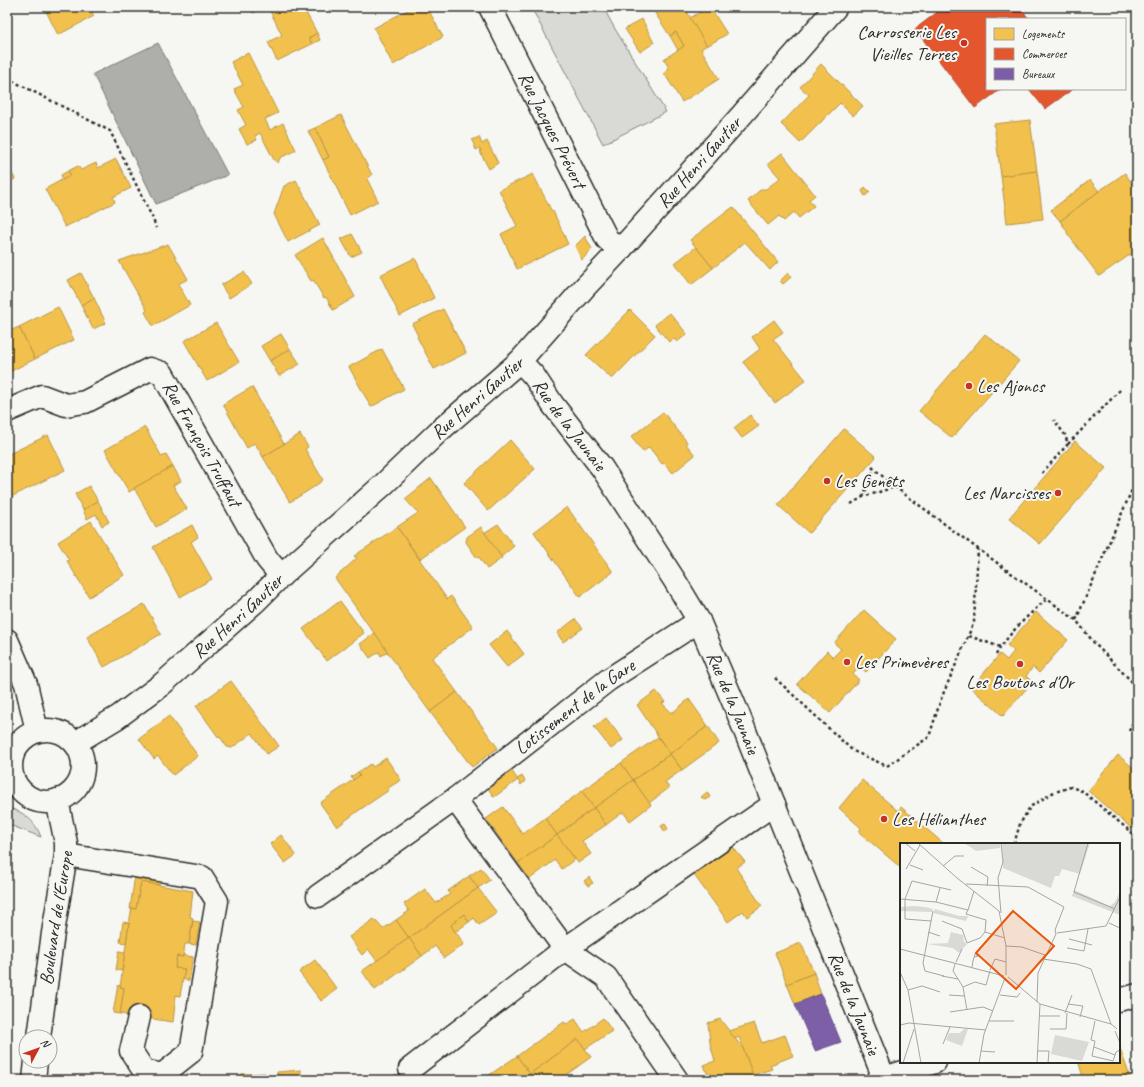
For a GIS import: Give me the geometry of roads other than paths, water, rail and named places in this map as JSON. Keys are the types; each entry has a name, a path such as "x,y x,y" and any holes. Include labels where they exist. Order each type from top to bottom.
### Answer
{"street":[{"name":"Rue Jacques Prévert","path":"490,7 607,239 620,250"},
{"name":"Rue Henri Gautier","path":"75,744 118,717 161,685 256,601 281,576 384,484 438,432 520,361 585,287 740,117 836,7"},
{"name":"Rue de la Jaunaie","path":"520,361 534,376 553,405 602,468 699,621 738,711 881,1079"},
{"name":"Rue François Truffaut","path":"7,411 42,396 66,405 84,402 150,369 162,373 267,559 281,576"},
{"name":"Lotissement de la Gare","path":"318,896 455,799 608,680 699,621"},
{"path":"7,640 26,684 37,731"},
{"path":"37,731 58,731 68,736 75,744 81,754 83,765 82,777 76,787 68,795 57,800 46,802 36,800 27,795 10,781 13,755 18,745 26,736 37,731"},
{"path":"455,799 565,949 606,977 677,1080"},
{"name":"Boulevard de l'Europe","path":"40,1029 53,933 66,855 66,843 57,800"},
{"path":"410,1069 565,949 774,804"},
{"path":"66,855 202,877 217,901 191,1052 162,1077 144,1071 131,1051 139,1017"},
{"path":"1120,1000 1137,995"},
{"path":"881,1079 932,1063"},
{"path":"34,1080 35,1069"}],"place":[{"name":"Carrosserie Les Vieilles Terres","path":"964,43"},
{"name":"Les Ajoncs","path":"969,386"},
{"name":"Les Genêts","path":"827,481"},
{"name":"Les Narcisses","path":"1058,493"},
{"name":"Les Primevères","path":"847,662"},
{"name":"Les Boutons d'Or","path":"1020,664"},
{"name":"Les Hélianthes","path":"884,819"}]}
